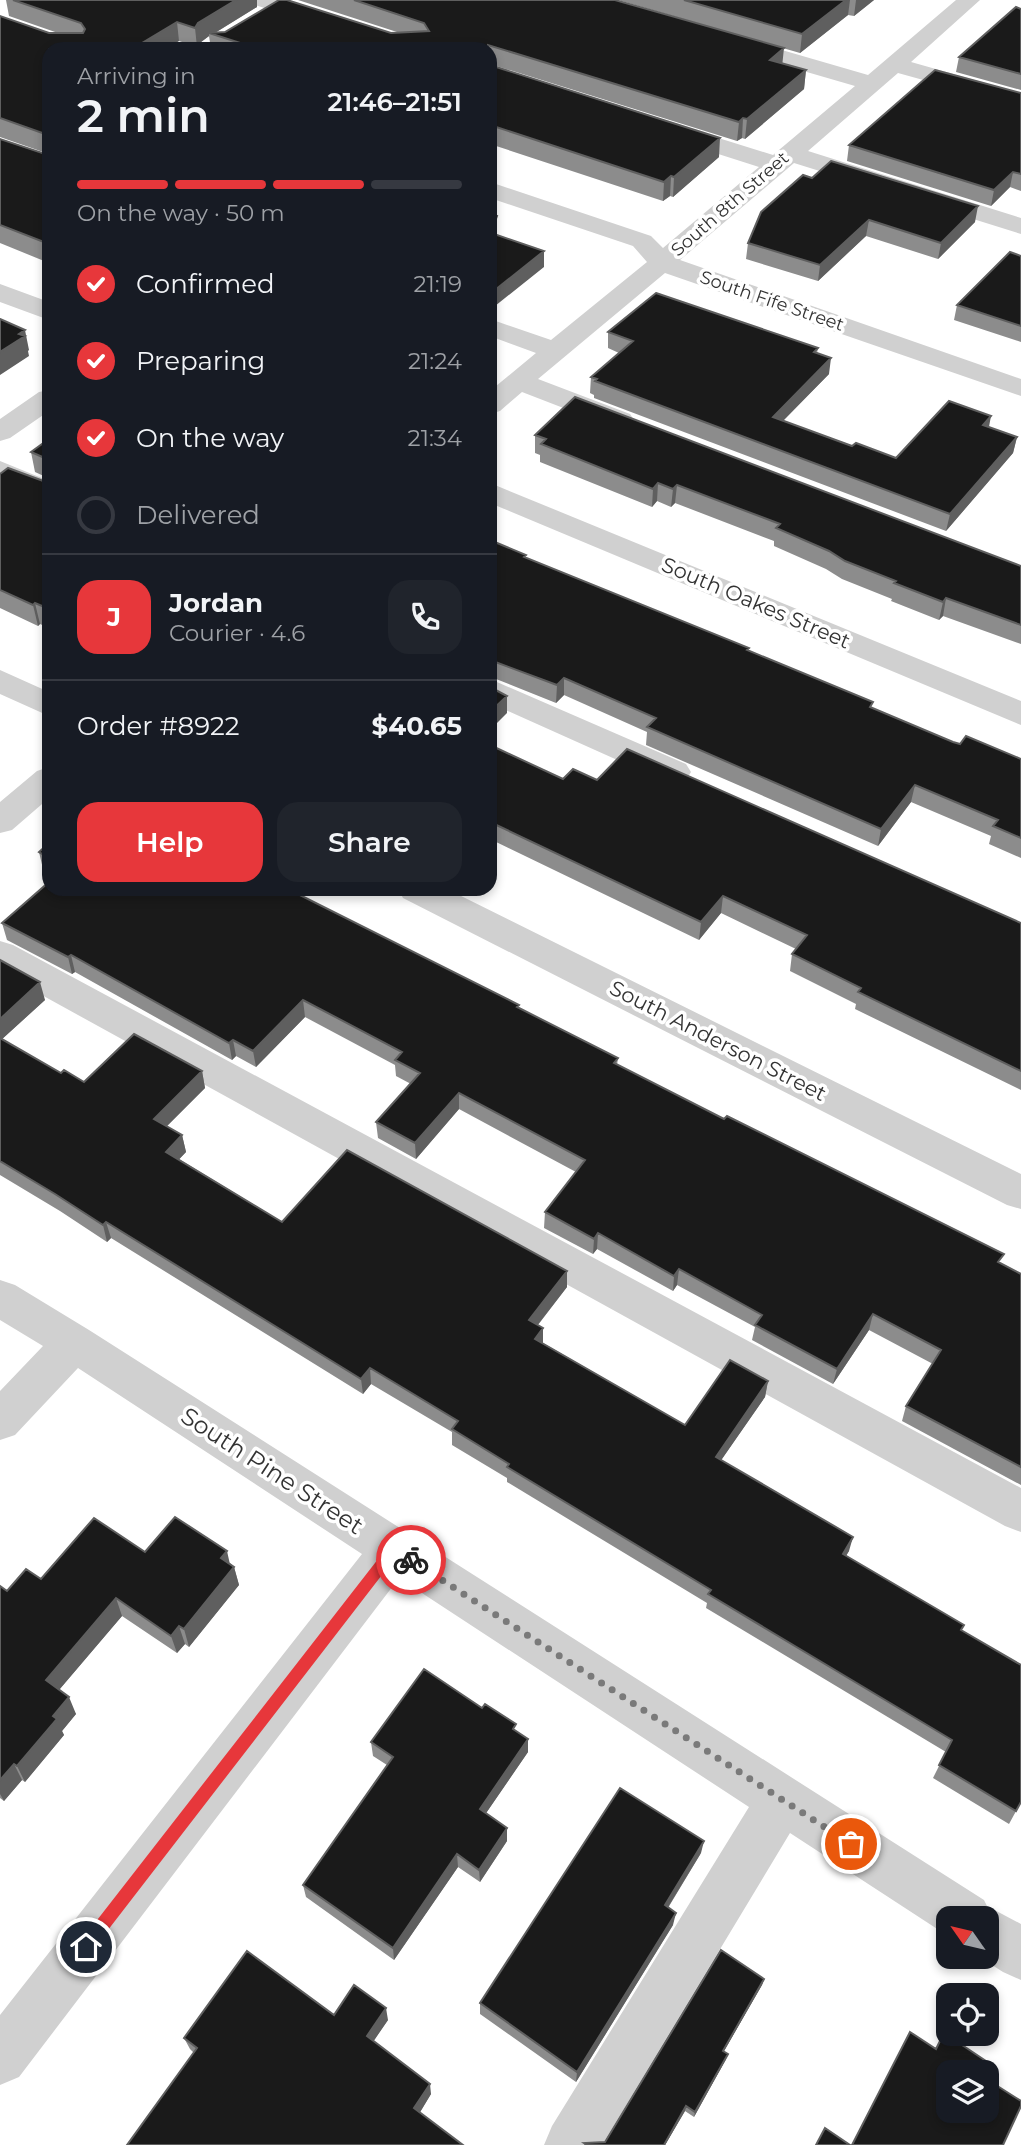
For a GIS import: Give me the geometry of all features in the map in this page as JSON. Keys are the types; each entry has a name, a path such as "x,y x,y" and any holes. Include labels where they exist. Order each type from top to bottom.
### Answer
{"street":[{"name":"South 8th Street","path":"497,399 969,0"},
{"path":"267,8 391,42"},
{"path":"714,37 871,83"},
{"path":"894,64 1021,100"},
{"path":"644,122 1021,226"},
{"name":"South Fife Street","path":"497,192 642,241 662,262 1021,388"},
{"path":"0,292 42,309"},
{"path":"497,330 553,350"},
{"path":"518,381 647,430"},
{"path":"0,432 42,403"},
{"path":"0,470 42,489"},
{"name":"South Oakes Street","path":"497,495 1021,714"},
{"path":"0,681 42,702"},
{"path":"497,693 705,786"},
{"path":"0,821 42,785"},
{"name":"South Anderson Street","path":"430,896 1021,1193"},
{"path":"0,955 1021,1511"},
{"name":"South Pine Street","path":"0,1298 74,1343 947,1906"},
{"path":"0,1421 74,1343"},
{"path":"0,2058 393,1549"},
{"path":"571,2145 782,1800"},
{"path":"999,1940 1021,1954"}],"building":[{"path":"13,0 236,0 198,23 195,28 177,22 144,42 42,42 42,133 0,118 0,16 49,33 83,33 85,29 81,23"},
{"path":"279,0 287,0 391,33 429,31 424,23 354,0 615,0 784,48 770,60 806,70 747,119 743,118 739,122 497,48 497,42 237,42 209,33 225,32"},
{"path":"684,0 846,0 802,34"},
{"path":"1016,7 1021,9 1021,74 959,57"},
{"path":"497,67 720,138 674,177 671,176 664,182 497,127"},
{"path":"935,70 1021,93 1021,174 1013,172 994,190 849,145"},
{"path":"0,139 42,153 42,241 0,225"},
{"path":"831,161 978,206 941,243 869,220 820,265 748,243 761,212 803,175 812,178"},
{"path":"497,235 544,251 497,288"},
{"path":"1010,252 1021,256 1021,326 957,305"},
{"path":"656,293 818,348 814,352 831,358 773,417 852,446 856,443 896,458 949,401 991,416 983,425 1017,437 950,514 595,381 597,379 591,377 633,341 608,332"},
{"path":"0,319 25,330 19,334 25,336 0,352"},
{"path":"575,397 1021,566 1021,625 946,598 943,602 894,583 896,581 845,561 829,551 776,528 780,524 677,485 673,489 658,483 653,489 541,444 546,439 535,435"},
{"path":"42,444 42,457 31,452"},
{"path":"8,468 42,481 42,606 35,603 33,605 0,590 0,474"},
{"path":"497,543 526,555 524,557 749,648 747,650 873,702 870,707 953,742 960,744 966,736 1021,759 1021,838 993,826 998,820 915,785 881,829 647,727 656,718 564,678 557,685 497,663"},
{"path":"497,691 507,696 497,705"},
{"path":"497,748 563,779 573,769 597,780 627,749 1021,923 1021,1071 858,992 861,988 792,954 807,935 723,896 701,922 497,825"},
{"path":"42,888 42,896 302,896 618,1058 614,1063 724,1119 727,1116 1004,1254 998,1262 1021,1274 1021,1467 906,1406 941,1350 873,1314 837,1369 755,1325 762,1315 679,1269 674,1276 598,1233 594,1239 545,1212 585,1160 459,1093 415,1143 376,1122 420,1073 395,1060 402,1052 303,1000 253,1051 233,1040 229,1043 71,955 68,957 2,923"},
{"path":"0,960 40,982 0,1019"},
{"path":"134,1034 202,1071 154,1119 182,1135 166,1152 282,1222 347,1150 567,1271 529,1320 543,1328 535,1339 685,1425 730,1360 768,1381 716,1457 853,1537 843,1554 964,1625 961,1630 1021,1665 1021,1802 1016,1811 939,1765 952,1740 708,1594 711,1590 507,1467 509,1464 452,1429 458,1421 370,1368 361,1379 106,1222 103,1225 0,1161 0,1038 61,1073 64,1070 84,1082"},
{"path":"175,1517 227,1551 221,1558 234,1567 184,1629 179,1626 171,1636 116,1598 46,1680 69,1697 53,1716 57,1719 17,1766 14,1764 0,1780 0,1586 7,1591 26,1569 41,1579 94,1518 145,1552"},
{"path":"424,1669 482,1708 485,1704 516,1724 513,1729 528,1739 480,1809 507,1828 479,1870 457,1854 393,1948 303,1885 393,1757 371,1742"},
{"path":"620,1788 704,1841 665,1905 676,1913 577,2072 480,2003"},
{"path":"721,1950 764,1979 723,2051 728,2054 695,2112 686,2106 664,2145 584,2143 605,2142"},
{"path":"247,1951 334,2015 354,1985 386,2008 367,2036 430,2084 414,2108 463,2145 127,2145 197,2048 184,2038"},
{"path":"910,2032 936,2049 938,2046 964,2046 984,2060 936,2060 936,2123 999,2123 999,2087 1021,2101 1003,2145 852,2145"},
{"path":"825,2128 850,2145 816,2145"}],"way so far":[{"path":"411,1560 851,1844"}],"route":[{"path":"86,1947 393,1549 411,1560"}]}
